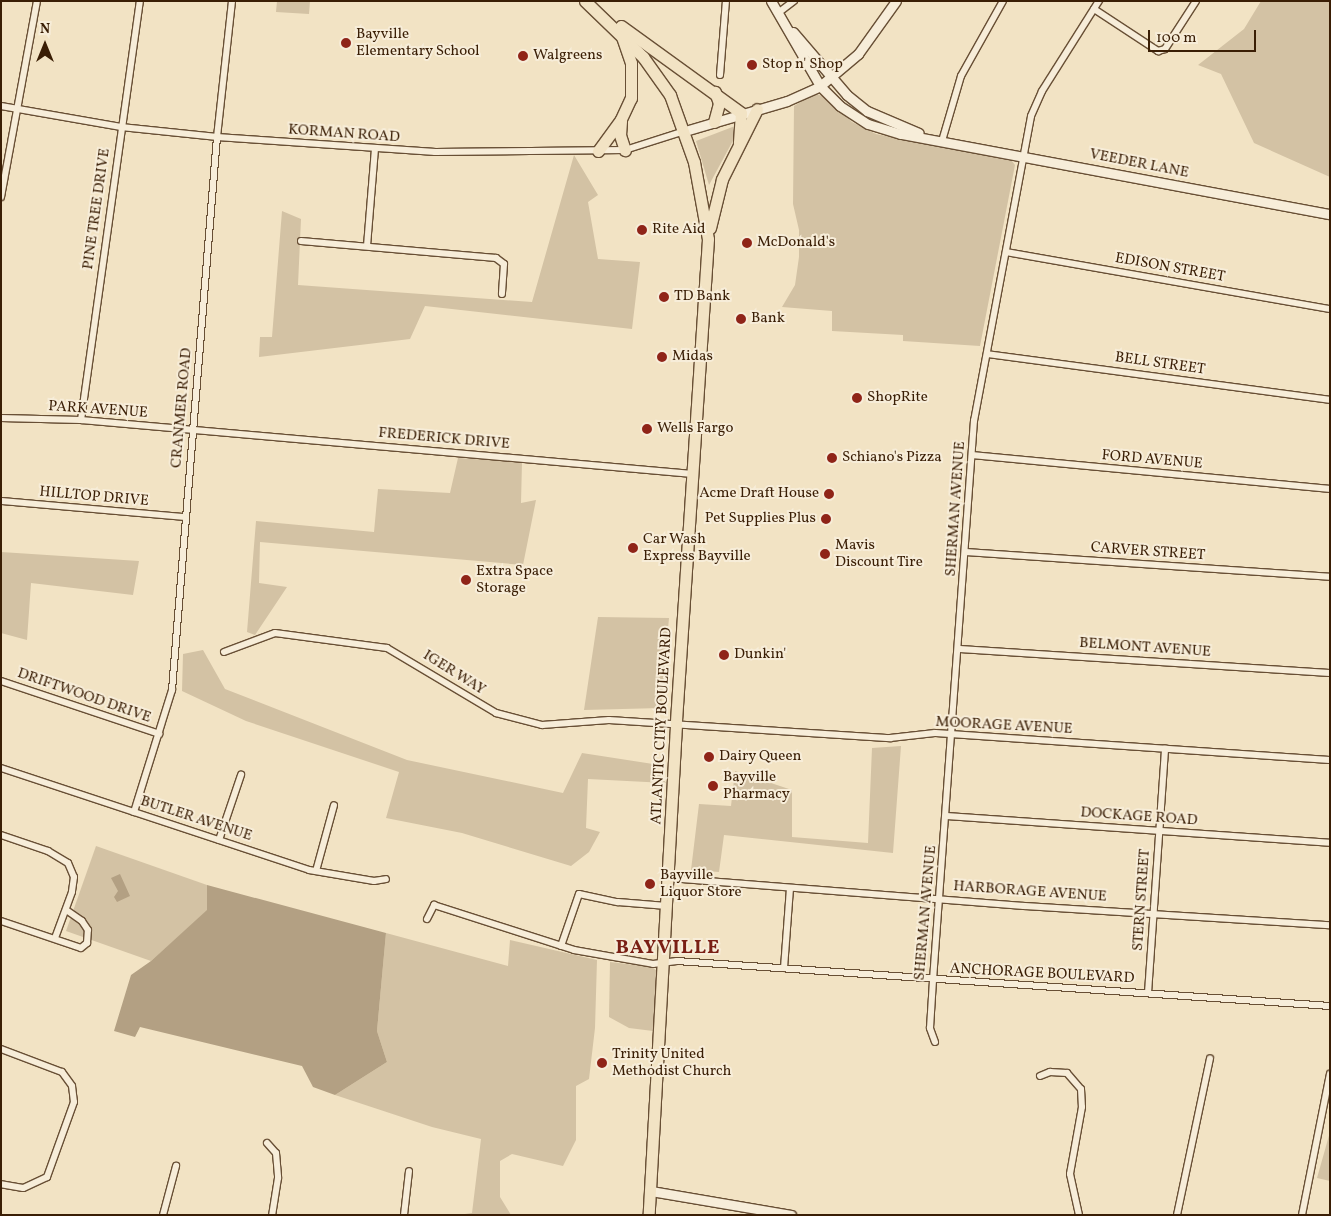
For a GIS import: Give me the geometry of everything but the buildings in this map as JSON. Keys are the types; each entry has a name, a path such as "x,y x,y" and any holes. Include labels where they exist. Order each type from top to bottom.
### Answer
{"highway":[{"path":"585,1 715,92 741,113 740,143"},
{"path":"597,9 621,33 661,81 685,131 702,193 708,239"},
{"path":"598,151 621,119 631,98 633,81 621,33"},
{"path":"714,122 719,103 715,92"},
{"path":"708,239 717,192 757,109"},
{"path":"621,119 620,135 625,150"},
{"name":"ATLANTIC CITY BOULEVARD","path":"649,1215 676,725 708,239"}],"street":[{"path":"1,197 37,1"},
{"name":"PINE TREE DRIVE","path":"82,420 121,127 140,1"},
{"name":"CRANMER ROAD","path":"134,812 172,690 217,137 232,1"},
{"path":"720,75 726,1"},
{"path":"771,1 780,16 794,1"},
{"path":"685,131 757,109 820,86 858,54 896,1"},
{"path":"942,141 961,76 1003,1"},
{"name":"SHERMAN AVENUE","path":"935,1042 930,1028 933,980 959,649 974,421 1023,156 1035,104 1099,1"},
{"path":"1094,9 1158,51 1165,49 1196,1"},
{"name":"VEEDER LANE","path":"780,16 830,78 867,111 942,141"},
{"name":"VEEDER LANE","path":"780,16 820,86 840,106 868,124 942,141 1330,214"},
{"name":"KORMAN ROAD","path":"1,106 121,127 217,137 375,149 625,150 685,131"},
{"path":"367,246 375,149"},
{"path":"301,241 496,258 504,264 502,294"},
{"name":"EDISON STREET","path":"1006,252 1330,309"},
{"name":"BELL STREET","path":"987,354 1330,400"},
{"name":"PARK AVENUE","path":"1,418 82,420 193,430"},
{"name":"FREDERICK DRIVE","path":"193,430 693,474"},
{"name":"FORD AVENUE","path":"972,455 1330,489"},
{"name":"HILLTOP DRIVE","path":"1,501 185,518"},
{"name":"CARVER STREET","path":"965,552 1330,577"},
{"name":"IGER WAY","path":"224,652 275,633 360,642 386,648 496,713 515,720 542,725 609,720 676,725"},
{"name":"BELMONT AVENUE","path":"959,649 1330,673"},
{"name":"DRIFTWOOD DRIVE","path":"1,681 159,734"},
{"name":"MOORAGE AVENUE","path":"676,725 890,738 951,734 1330,760"},
{"name":"STERN STREET","path":"1148,993 1165,749"},
{"name":"BUTLER AVENUE","path":"1,768 316,871 348,874 374,882 386,879"},
{"path":"219,840 241,775"},
{"path":"316,871 334,805"},
{"name":"DOCKAGE ROAD","path":"946,816 1330,843"},
{"path":"1,835 54,853 68,863 74,877 66,910 55,938"},
{"name":"HARBORAGE AVENUE","path":"669,878 1330,925"},
{"path":"784,968 790,888"},
{"path":"561,946 579,894 618,902 667,906"},
{"path":"427,919 434,905 561,946 605,957 664,962"},
{"path":"1,921 81,948 87,943 88,930 82,921 66,910"},
{"name":"ANCHORAGE BOULEVARD","path":"664,962 784,968 933,980 1330,1006"},
{"path":"1,1050 62,1072 72,1086 74,1102 47,1177 23,1188 1,1184"},
{"path":"1177,1215 1210,1058"},
{"path":"1040,1076 1061,1072 1072,1076 1081,1089 1082,1107 1070,1174 1079,1215"},
{"path":"1302,1215 1330,1074"},
{"path":"267,1143 276,1153 278,1178 272,1215"},
{"path":"163,1215 176,1166"},
{"path":"404,1215 409,1171"},
{"path":"651,1191 791,1215"}],"shaded area":[{"path":"277,1 310,1 309,14 276,12"},
{"path":"1261,1 1330,1 1330,177 1254,143 1221,74 1198,65 1244,29"},
{"path":"814,94 824,96 852,122 876,134 1012,161 1015,165 980,346 903,341 903,335 832,331 832,311 782,307 795,285 799,257 799,230 793,204 794,106"},
{"path":"735,126 735,137 709,185 696,141"},
{"path":"574,155 598,195 588,202 598,259 640,262 632,329 425,306 410,339 259,357 260,337 272,337 282,211 301,219 298,285 532,302"},
{"path":"458,458 522,462 521,503 536,500 523,565 260,542 259,583 287,587 255,635 247,632 256,521 374,532 378,489 450,493"},
{"path":"1,552 139,561 133,595 31,583 27,640 1,633"},
{"path":"598,617 669,618 661,708 584,710"},
{"path":"203,650 225,689 407,760 563,793 582,753 653,764 666,783 588,779 586,828 600,832 589,852 571,866 462,833 386,818 399,772 246,721 182,691 183,654"},
{"path":"901,746 893,853 724,835 719,872 691,870 699,804 731,806 735,771 792,790 792,837 868,843 872,748"},
{"path":"96,846 207,885 208,910 151,961 66,931"},
{"path":"120,874 130,896 117,902 114,897 118,891 111,878"},
{"path":"207,885 386,933 377,1031 387,1062 335,1095 313,1087 302,1066 140,1027 135,1037 114,1031 131,975 151,961 207,910"},
{"path":"386,933 508,966 510,940 597,960 595,1028 589,1079 576,1086 576,1140 563,1166 512,1154 500,1161 500,1197 511,1215 458,1215 472,1213 481,1139 432,1127 335,1095 387,1062 377,1031"},
{"path":"610,962 652,967 657,971 653,1031 629,1028 609,1017"},
{"path":"1330,1132 1330,1181 1317,1178"}],"place":[{"name":"Bayville Elementary School","path":"346,43"},
{"name":"Walgreens","path":"523,56"},
{"name":"Stop n' Shop","path":"752,65"},
{"name":"Rite Aid","path":"642,230"},
{"name":"McDonald's","path":"747,243"},
{"name":"TD Bank","path":"664,297"},
{"name":"Bank","path":"741,319"},
{"name":"Midas","path":"662,357"},
{"name":"ShopRite","path":"857,398"},
{"name":"Wells Fargo","path":"647,429"},
{"name":"Schiano's Pizza","path":"832,458"},
{"name":"Acme Draft House","path":"829,494"},
{"name":"Pet Supplies Plus","path":"826,519"},
{"name":"Car Wash Express Bayville","path":"633,548"},
{"name":"Mavis Discount Tire","path":"825,554"},
{"name":"Extra Space Storage","path":"466,580"},
{"name":"Dunkin'","path":"724,655"},
{"name":"Dairy Queen","path":"709,757"},
{"name":"Bayville Pharmacy","path":"713,786"},
{"name":"Bayville Liquor Store","path":"650,884"},
{"name":"Trinity United Methodist Church","path":"602,1063"}],"district":[{"name":"BAYVILLE","path":"668,948"}]}
